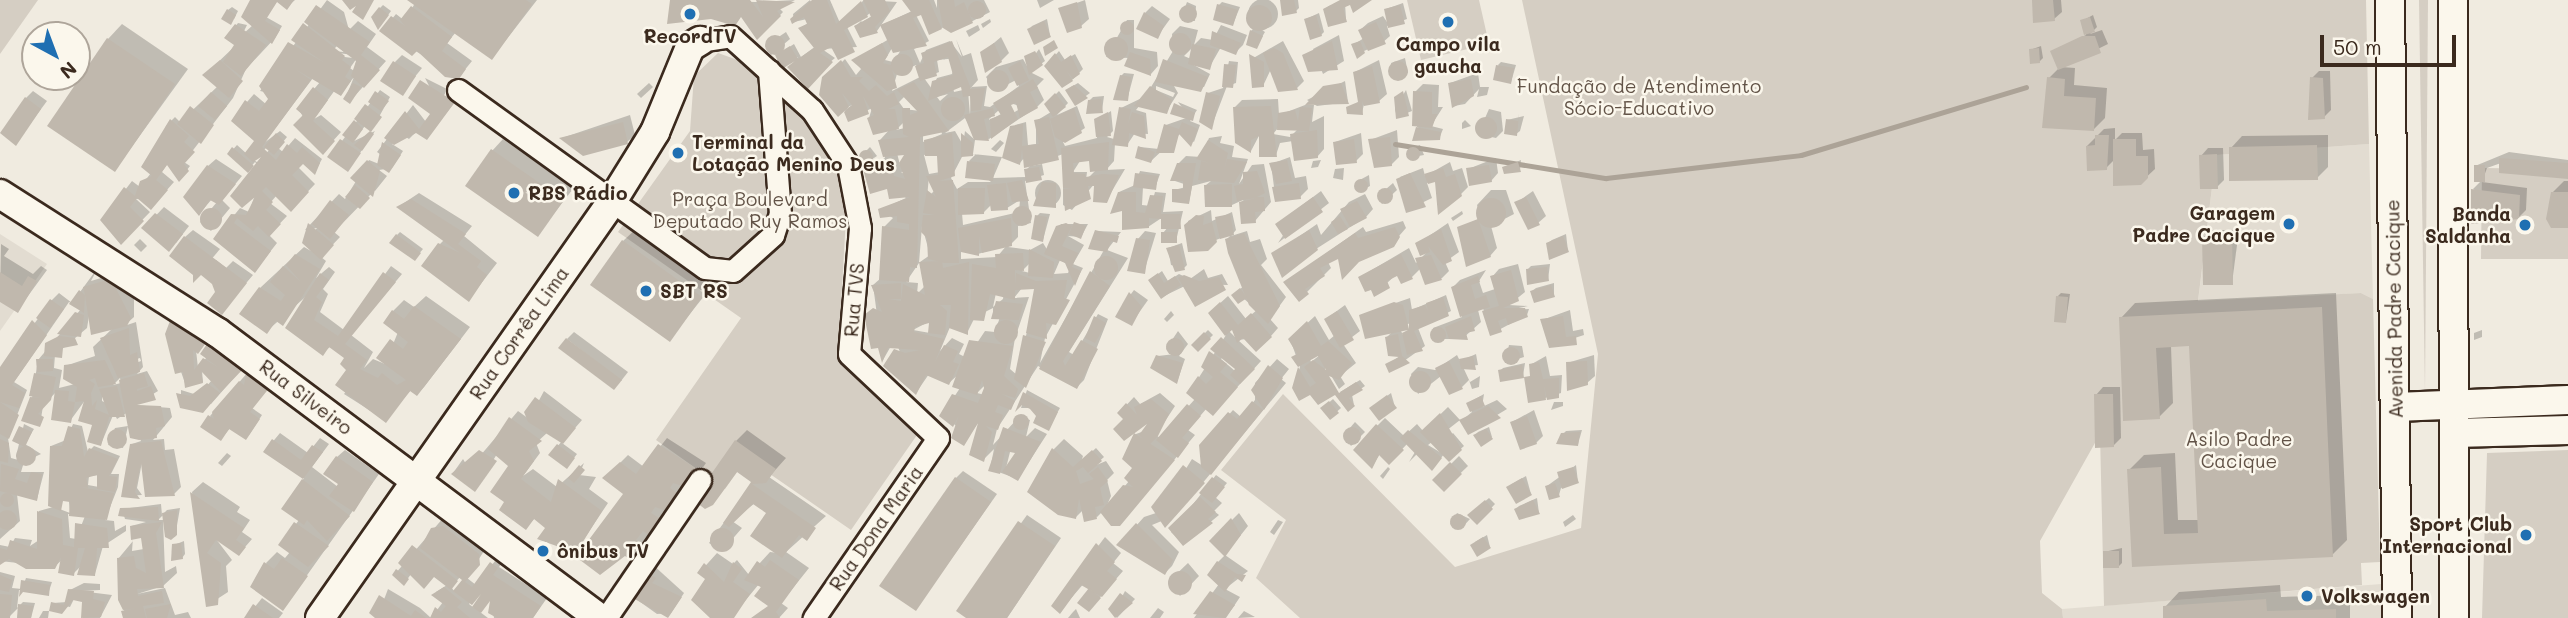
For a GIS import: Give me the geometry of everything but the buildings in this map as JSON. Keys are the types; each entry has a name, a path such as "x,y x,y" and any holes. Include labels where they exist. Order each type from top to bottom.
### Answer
{"street":[{"name":"Avenida Padre Cacique","path":"2390,0 2397,618"},
{"path":"2454,0 2454,618"},
{"path":"458,90 611,203 705,268 733,271 751,260 773,235 780,214 769,70 730,36 700,41"},
{"name":"Rua Corrêa Lima","path":"320,618 611,203 655,132 690,47 700,41"},
{"name":"Rua TVS","path":"769,70 812,110 848,165 860,228 849,354 938,438"},
{"name":"Rua Silveiro","path":"0,194 217,331 599,618"},
{"path":"2455,419 2568,400"},
{"path":"2396,407 2455,419 2568,430"},
{"name":"Rua Dona Maria","path":"814,618 938,438"},
{"path":"606,618 701,480"}],"shaded area":[{"name":"Garagem Padre Cacique","path":"2369,144 2373,299 2361,293 2198,302 2216,155"},
{"path":"0,234 47,264 0,331"},
{"name":"Volkswagen","path":"2381,584 2382,618 2063,618 2062,609"}],"green space":[{"path":"0,0 38,0 21,21 0,54"},
{"name":"Campo vila gaucha","path":"1407,0 1479,0 1489,44 1421,60"},
{"path":"1522,0 2366,0 2369,144 2216,155 2198,301 2361,293 2373,299 2380,562 2361,563 2362,585 2104,606 2100,434 2040,541 2042,593 2062,609 2063,618 1300,618 1256,578 1286,520 1221,470 1283,394 1455,567 1581,528 1598,354"},
{"path":"2419,0 2428,0 2425,394"},
{"name":"Praça Boulevard Deputado Ruy Ramos","path":"718,53 749,64 808,120 837,170 846,217 838,359 917,435 851,530 747,458 725,489 656,440 741,318 618,232 690,131 694,76"},
{"name":"Banda Saldanha","path":"2482,168 2568,169 2568,259 2481,259"},
{"name":"Sport Club Internacional","path":"2568,450 2568,618 2482,618 2487,453"}],"waterway":[{"path":"1395,144 1606,178 1801,155 2026,87"}],"place":[{"name":"RecordTV","path":"690,14"},
{"name":"Campo vila gaucha","path":"1448,22"},
{"name":"Terminal da Lotação Menino Deus","path":"678,153"},
{"name":"RBS Rádio","path":"514,193"},
{"name":"Garagem Padre Cacique","path":"2289,224"},
{"name":"Banda Saldanha","path":"2525,225"},
{"name":"SBT RS","path":"646,291"},
{"name":"Sport Club Internacional","path":"2526,535"},
{"name":"ônibus TV","path":"543,551"},
{"name":"Volkswagen","path":"2307,596"}],"park label":[{"name":"Fundação de Atendimento Sócio-Educativo","path":"1639,97"},
{"name":"Asilo Padre Cacique","path":"2239,450"}]}
